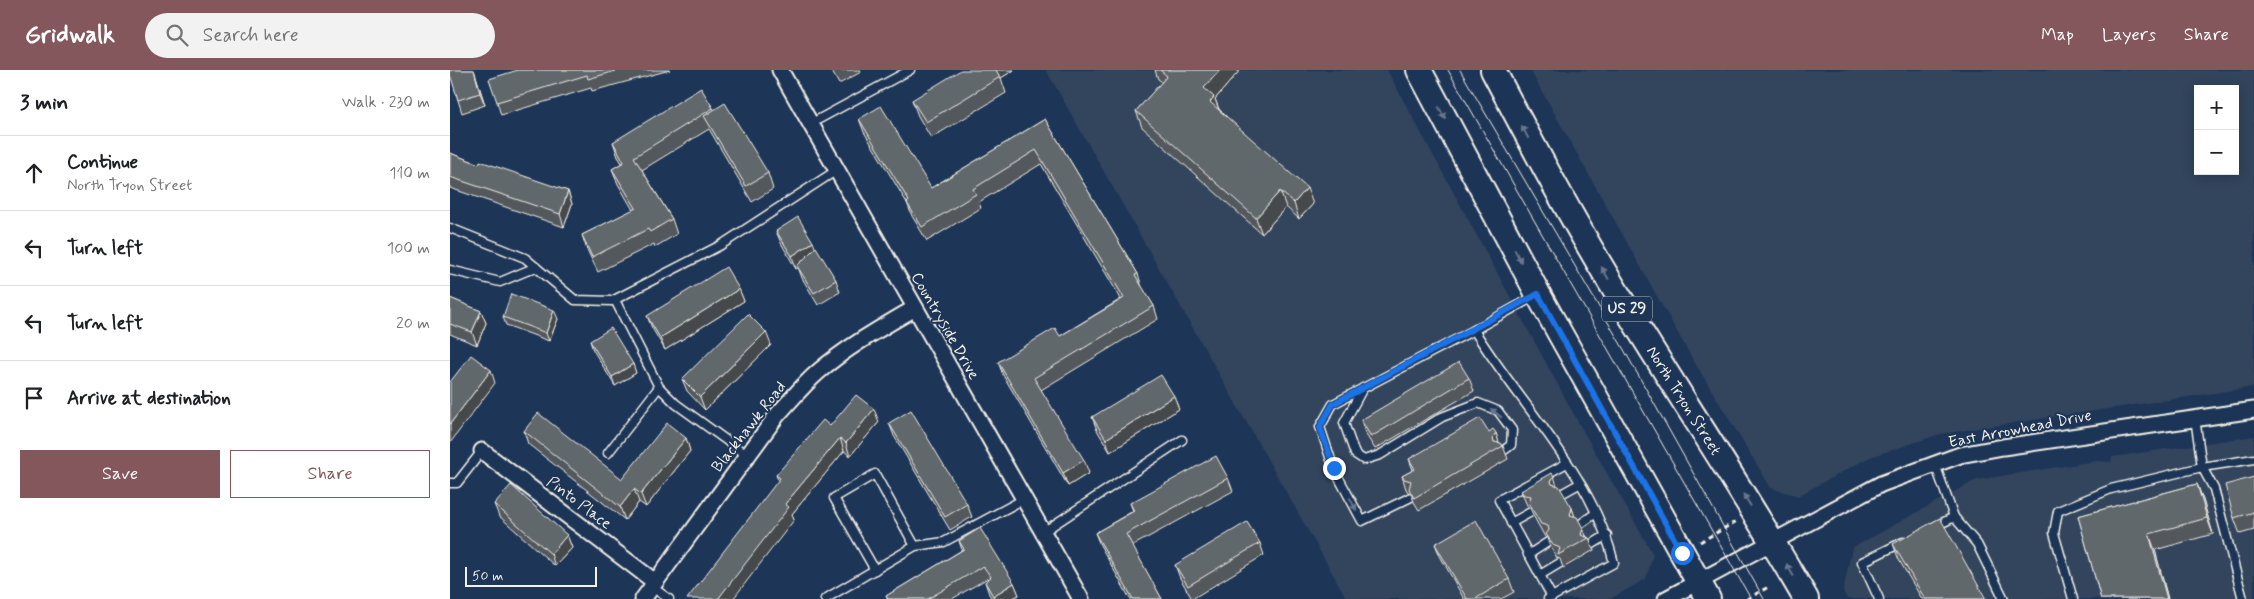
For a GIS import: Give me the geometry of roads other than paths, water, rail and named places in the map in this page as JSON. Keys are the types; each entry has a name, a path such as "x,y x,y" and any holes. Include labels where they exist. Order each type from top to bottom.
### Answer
{"main road":[{"path":"1419,70 1538,294 1703,590"},
{"name":"North Tryon Street","path":"1493,70 1532,145 1606,275 1773,541 1806,599"}],"street":[{"name":"Countryside Drive","path":"780,70 1081,599"},
{"name":"Blackhawk Road","path":"650,589 778,414 816,373 861,340 915,308"},
{"name":"East Arrowhead Drive","path":"1666,599 1703,590 1773,541 1881,484 1935,464 1960,456 2003,447 2254,410"},
{"name":"Pinto Place","path":"482,451 650,589"}],"lane":[{"path":"810,124 910,70"},
{"path":"450,228 525,258 575,300 615,300 721,245 837,170"},
{"path":"450,270 500,282 536,267"},
{"path":"1412,497 1362,521 1334,468 1320,427 1333,404 1538,294"},
{"path":"615,300 659,387 676,404 748,456"},
{"path":"1474,330 1494,363 1551,436 1567,463 1596,514 1607,535 1614,562 1550,598 1540,575 1498,500 1567,463"},
{"path":"608,452 659,387"},
{"path":"1363,388 1344,423 1355,454 1364,460 1380,455 1442,417 1478,402 1498,411 1512,430 1511,445 1503,451"},
{"path":"2195,418 2202,467 2214,489 2243,599"},
{"path":"1043,532 1182,440"},
{"path":"450,483 457,483 482,451"},
{"path":"2073,599 2054,533 2058,511 2111,489 2202,467 2254,459"},
{"path":"1935,464 1954,517 1977,544 2004,599"},
{"path":"874,570 834,498 874,474 915,546"},
{"path":"1561,494 1579,484"},
{"path":"825,599 915,546 944,542 1024,499"},
{"path":"1511,523 1531,512"},
{"path":"1579,524 1596,514"},
{"path":"1929,529 1954,517"},
{"path":"1591,545 1607,535"},
{"path":"1879,599 1862,562 1912,537"},
{"path":"1528,555 1548,542"},
{"path":"1540,575 1560,563"},
{"path":"650,589 669,599"}],"tram line":[{"path":"1448,70 1751,599"},
{"path":"1460,70 1623,348 1764,599"}]}
